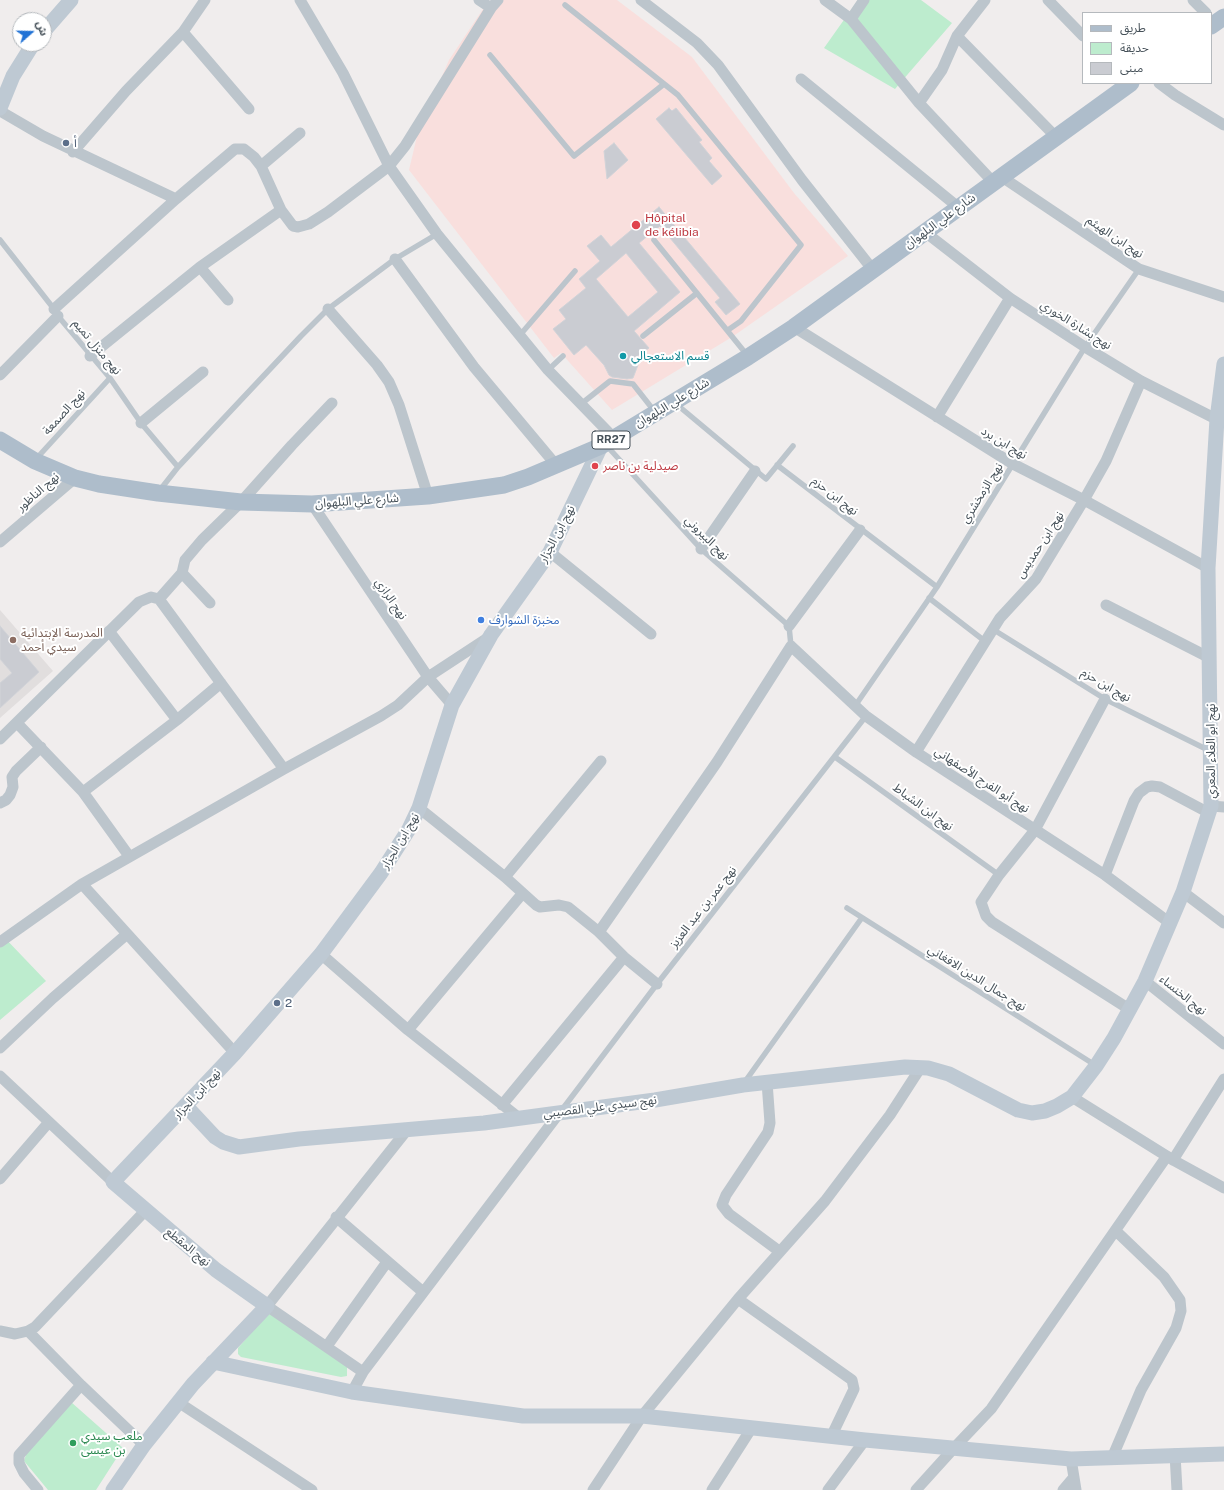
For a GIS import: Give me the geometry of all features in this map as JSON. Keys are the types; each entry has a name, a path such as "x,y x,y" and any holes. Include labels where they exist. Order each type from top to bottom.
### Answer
{"main road":[{"name":"شارع علي البلهوان","path":"0,440 35,461 75,478 158,493 241,502 312,504 428,496 504,485 556,466 606,443 675,403 748,357 794,327 958,207 998,180 1128,84"}],"street":[{"path":"52,23 71,0"},
{"path":"73,152 126,91 183,32 205,0"},
{"path":"300,0 343,73 389,166 437,234 548,370 581,404 606,443"},
{"path":"0,375 56,312 176,199 235,149 247,151 260,166 281,210 294,226 298,227 309,224 389,166 405,146 494,4 479,0"},
{"path":"641,0 697,43 718,65 802,180 873,270"},
{"name":"نهج ابن الهيثم","path":"825,0 851,19 918,103 998,180 1139,269 1224,297"},
{"path":"851,19 864,0"},
{"path":"918,103 939,75 957,36 985,0"},
{"path":"1048,0 1082,35"},
{"path":"1193,0 1206,12"},
{"path":"183,32 249,109"},
{"path":"957,36 1056,137"},
{"path":"28,52 13,76 0,110 31,130 73,152 176,199"},
{"path":"801,79 958,207"},
{"path":"1160,84 1175,95 1224,125"},
{"path":"260,166 300,133"},
{"path":"90,356 200,267 281,210"},
{"name":"نهج بشارة الخوري","path":"925,232 1010,298 1085,347 1141,381 1220,421"},
{"path":"395,259 474,367 556,466"},
{"path":"200,267 228,300"},
{"path":"937,417 1010,298"},
{"path":"328,309 377,365 389,382 399,406 428,496"},
{"name":"نهج ابن برد","path":"794,327 1013,464 1084,500 1208,568"},
{"name":"نهج ابو العلاء المعري","path":"1018,1110 1032,1112 1045,1111 1057,1106 1072,1097 1096,1066 1145,981 1170,922 1214,809 1211,751 1208,568 1224,364"},
{"path":"142,423 202,372"},
{"name":"نهج ابن حمديس","path":"916,752 1009,607 1036,579 1084,500 1106,461 1141,381"},
{"path":"159,599 182,573 185,560 197,546 241,502 332,403"},
{"name":"نهج ابن الجزار","path":"113,1182 235,1053 321,954 381,873 409,829 419,808 452,705 492,635 550,552 606,443"},
{"path":"701,550 755,471"},
{"name":"نهج الناظور","path":"0,542 75,478"},
{"name":"نهج الرازي","path":"312,504 428,677 452,705"},
{"path":"789,626 860,530"},
{"path":"550,552 651,634"},
{"path":"182,573 210,603"},
{"path":"0,739 141,600 149,597 159,599 284,769"},
{"path":"1106,606 1210,658"},
{"path":"109,631 177,720"},
{"path":"0,942 82,884 129,856 398,705 428,677 492,635"},
{"path":"599,932 717,762 791,646"},
{"name":"نهج أبو الفرج الأصفهاني","path":"791,646 866,716 916,752 1105,875 1170,922"},
{"path":"83,792 177,720 221,683"},
{"path":"1105,699 1035,830 999,875 981,902 986,916 992,922 1129,1009"},
{"path":"17,723 83,792 129,856"},
{"path":"0,803 6,800 10,795 13,787 12,777 16,771 41,747"},
{"path":"505,877 601,761"},
{"path":"1105,875 1134,801 1139,793 1148,787 1160,787 1214,809"},
{"path":"419,808 505,877 522,894 540,907 559,905 568,907 599,932 624,957 657,984"},
{"path":"82,884 235,1053"},
{"path":"1182,892 1224,923"},
{"path":"408,1030 522,894"},
{"path":"0,1048 53,998 127,934"},
{"path":"321,954 408,1030 518,1117"},
{"path":"502,1105 624,957"},
{"name":"نهج الخنساء","path":"1145,981 1224,1044"},
{"path":"594,1490 642,1416 779,1250 804,1227 844,1177 890,1115 921,1067"},
{"name":"نهج سيدي علي القصيبي","path":"186,1106 215,1137 223,1142 239,1147 299,1139 406,1130 560,1112 655,1100 767,1082 921,1067 949,1074 1018,1110"},
{"path":"0,1076 113,1182"},
{"path":"916,1490 991,1409 1046,1328 1170,1158 1224,1079"},
{"path":"767,1082 770,1115 768,1132 726,1195 722,1205 729,1214 779,1250"},
{"path":"1072,1097 1170,1158 1224,1188"},
{"path":"352,1392 363,1372 422,1292 560,1112"},
{"path":"0,1179 49,1122"},
{"path":"113,1490 144,1445 178,1402 212,1362 267,1306 406,1130"},
{"name":"نهج المقطع","path":"113,1182 145,1211 216,1270 267,1306"},
{"path":"0,1331 15,1334 28,1331 37,1325 145,1211"},
{"path":"336,1217 422,1292"},
{"path":"1112,1458 1141,1390 1176,1328 1181,1311 1180,1300 1164,1276 1116,1231"},
{"path":"327,1346 387,1262"},
{"path":"738,1299 852,1380 854,1389 831,1437"},
{"path":"267,1306 363,1372"},
{"path":"28,1331 81,1385 144,1445"},
{"path":"212,1362 352,1392 523,1416 642,1416 831,1437 1071,1459 1175,1454 1224,1454"},
{"path":"38,1490 24,1473 19,1463 19,1455 81,1385"},
{"path":"178,1402 312,1490"},
{"path":"712,1490 751,1428"},
{"path":"828,1490 865,1440"},
{"path":"1175,1454 1177,1490"},
{"path":"1071,1459 1076,1490"},
{"path":"1063,1490 1074,1477"}],"lane":[{"path":"565,5 678,95 802,245 741,321 728,330"},
{"path":"490,54 574,156 664,84"},
{"path":"158,493 178,467 328,309 395,259 437,234"},
{"name":"نهج منزل تميم","path":"0,240 90,356 110,378 142,423 178,467"},
{"path":"654,240 696,293 728,330 748,357"},
{"name":"نهج الزمخشري","path":"856,706 937,587 1085,347 1139,269"},
{"path":"520,335 575,271"},
{"path":"644,336 696,293"},
{"path":"548,370 563,356"},
{"name":"نهج الصمعة","path":"35,461 110,378"},
{"path":"581,404 610,381 633,384 656,414"},
{"path":"675,403 766,479 793,446"},
{"name":"نهج البيروني","path":"606,443 701,550 789,626"},
{"name":"نهج ابن حزم","path":"777,465 860,530 937,587"},
{"path":"929,598 986,642"},
{"path":"789,626 791,646"},
{"name":"نهج ابن حزم","path":"994,630 1105,699 1211,751"},
{"name":"نهج عمر بن عبد العزيز","path":"560,1112 657,984 866,716"},
{"name":"نهج ابن الشباط","path":"835,757 999,875"},
{"name":"نهج جمال الدين الافغاني","path":"847,908 1096,1066"},
{"path":"743,1085 861,918"}],"shaded area":[{"name":"Hôpital de kélibia","path":"494,0 617,0 692,57 794,193 848,256 732,337 612,410 561,353 554,358 409,170 418,132 449,60 483,9"},
{"name":"المدرسة الإبتدائية سيدي أحمد","path":"0,610 53,671 0,718"}],"green space":[{"path":"858,0 921,0 952,23 895,89 824,48"},
{"path":"2,935 46,981 0,1020 0,936"},
{"path":"270,1311 347,1363 347,1376 341,1377 241,1357 238,1354 238,1348"},
{"name":"ملعب سيدي بن عيسى","path":"71,1402 123,1448 96,1490 48,1490 24,1461 31,1438"}],"building":[{"path":"669,108 672,111 676,108 702,140 699,142 712,158 709,161 722,176 712,185 656,119"},
{"path":"614,143 628,160 607,179 604,151"},
{"path":"659,207 740,304 726,315 715,302 720,298 660,226 639,243 680,292 634,331 649,348 633,359 638,365 633,378 627,379 612,377 609,375 604,365 586,345 574,355 553,329 566,319 559,310 586,288 579,279 600,261 587,246 601,235 611,247","holes":["626,253 658,292 628,317 596,279"]},
{"path":"0,626 39,672 0,708 0,683 12,673 0,659"}],"place":[{"name":"أ","path":"66,143"},
{"name":"Hôpital de kélibia","path":"636,225"},
{"name":"قسم الاستعجالي","path":"623,356"},
{"name":"صيدلية بن ناصر","path":"595,466"},
{"name":"مخبزة الشوارف","path":"481,620"},
{"name":"المدرسة الإبتدائية سيدي أحمد","path":"13,640"},
{"name":"2","path":"277,1003"},
{"name":"ملعب سيدي بن عيسى","path":"73,1443"}]}
